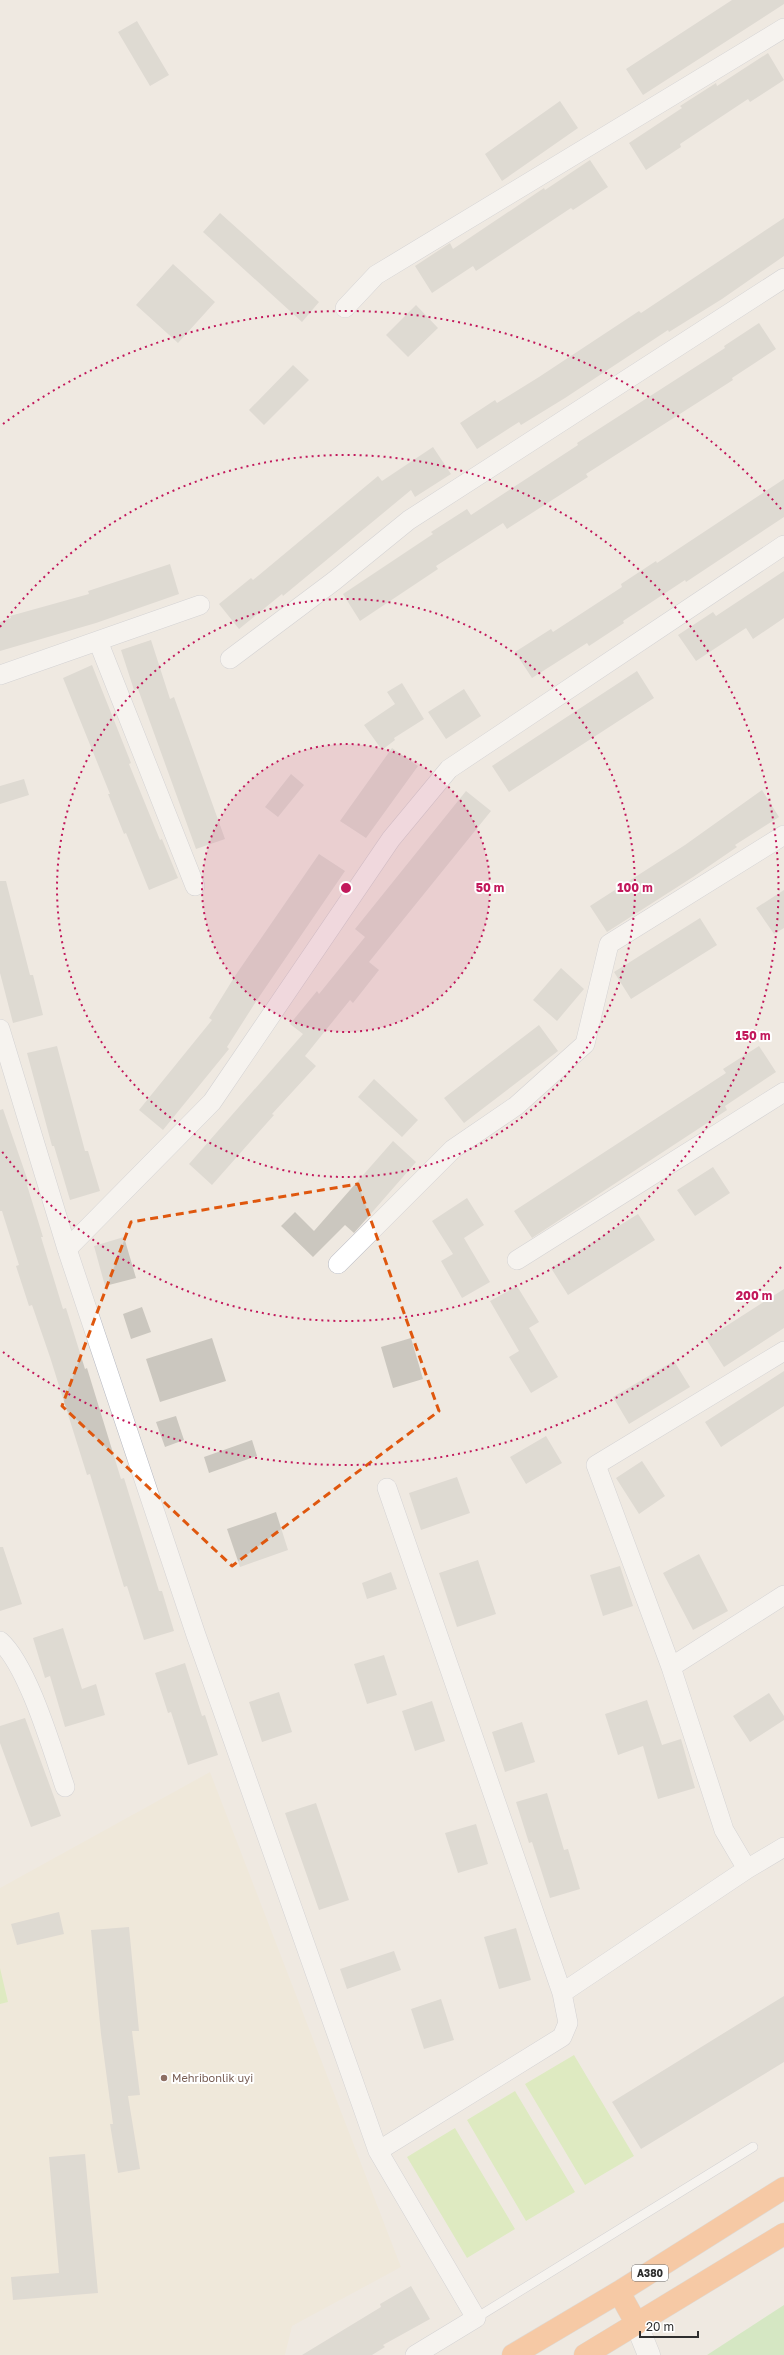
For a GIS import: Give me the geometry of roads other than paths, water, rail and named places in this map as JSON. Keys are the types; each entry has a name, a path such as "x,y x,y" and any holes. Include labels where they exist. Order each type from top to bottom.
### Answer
{"highway":[{"name":"A380","path":"514,2355 619,2292 784,2188"},
{"path":"585,2355 784,2234"},
{"path":"619,2292 636,2324"}],"street":[{"path":"345,308 376,275 784,28"},
{"path":"230,659 334,581 409,520 784,278"},
{"path":"67,1249 212,1102 391,839 449,768 784,545"},
{"path":"0,675 200,605"},
{"path":"98,641 195,886"},
{"path":"338,1264 453,1149 516,1106 585,1044 609,944 784,835"},
{"path":"0,1029 67,1249 196,1635 378,2150 476,2318 415,2355"},
{"path":"517,1260 784,1092"},
{"path":"747,1869 724,1830 670,1667 596,1465 784,1351"},
{"path":"378,2150 562,2037 568,2023 562,1993 387,1488"},
{"path":"670,1667 784,1595"},
{"path":"0,1641 7,1647 32,1695 65,1786"},
{"path":"562,1993 747,1869 784,1847"},
{"path":"636,2324 649,2355"}],"lane":[{"path":"476,2318 754,2147"}],"place":[{"name":"Mehribonlik uyi","path":"164,2078"}]}
